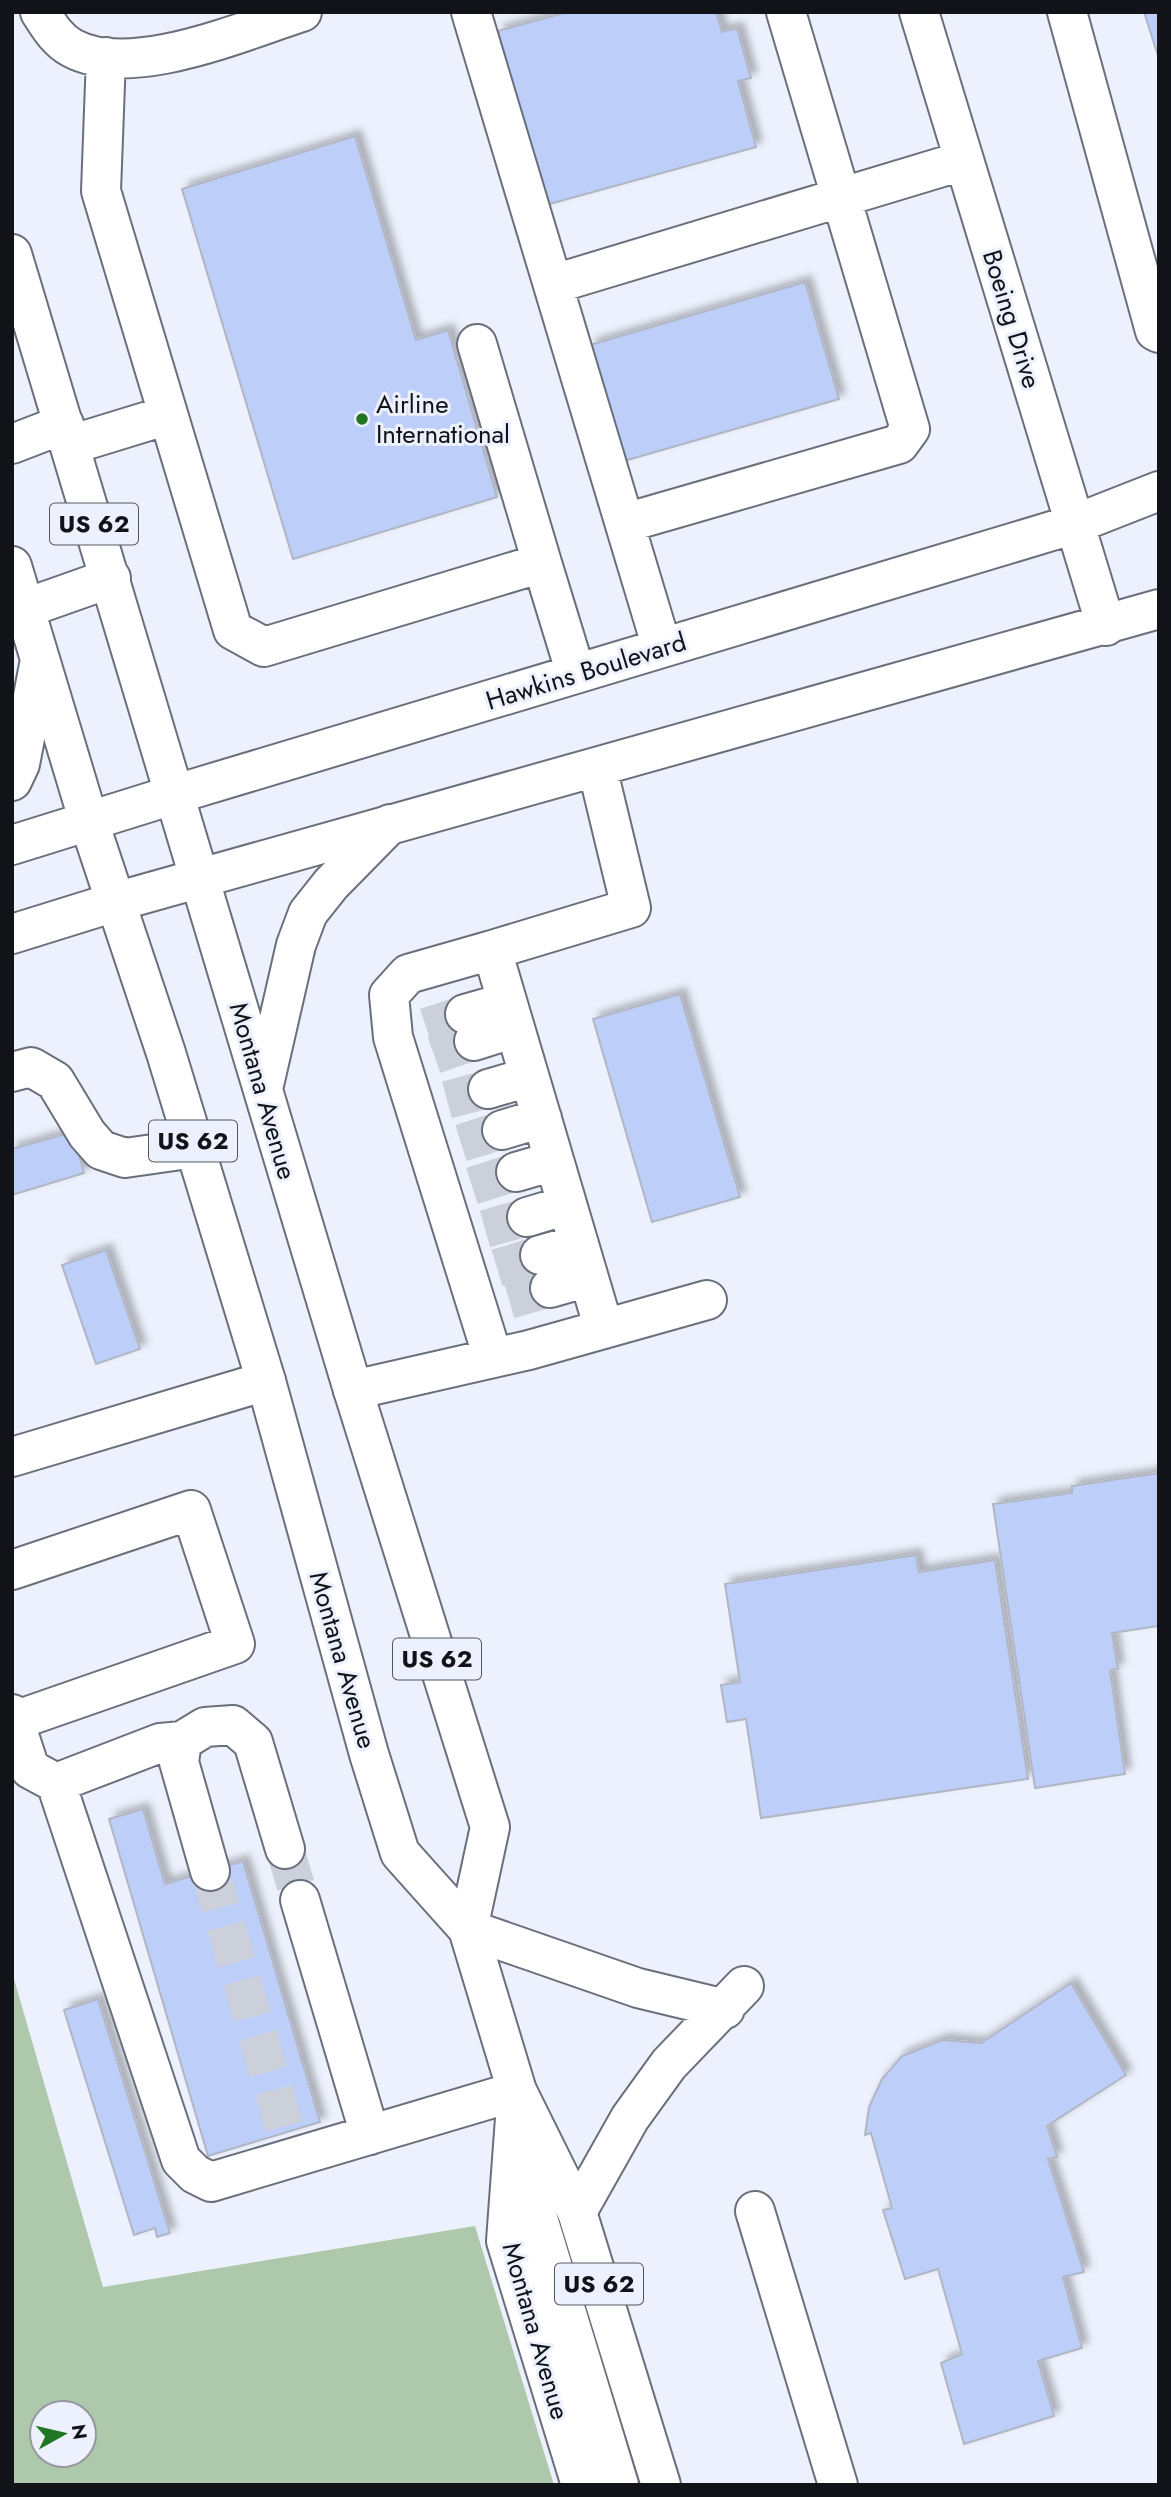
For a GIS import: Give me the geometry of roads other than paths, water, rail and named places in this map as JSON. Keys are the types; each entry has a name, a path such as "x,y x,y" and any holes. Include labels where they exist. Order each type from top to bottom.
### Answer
{"main road":[{"path":"40,12 54,35 69,47 87,55 106,57 156,55 253,19 302,12"},
{"path":"471,12 662,648"},
{"path":"625,523 900,444 911,429 786,12"},
{"name":"Boeing Drive","path":"919,12 962,161 1106,626"},
{"path":"1068,12 1155,331 1159,333"},
{"path":"106,57 101,191 233,630 264,647 542,562"},
{"path":"554,284 962,161"},
{"name":"Montana Avenue","path":"12,254 353,1391 490,1827 468,1929"},
{"path":"477,344 576,674"},
{"path":"12,444 168,415"},
{"name":"Hawkins Boulevard","path":"12,845 1075,524 1159,491"},
{"name":"Montana Avenue","path":"12,566 19,610 40,659 266,1381 369,1755 400,1853 468,1929 517,2091 577,2212 661,2485"},
{"path":"19,610 111,578"},
{"path":"12,934 200,877 1106,626 1159,609"},
{"path":"12,781 20,764 40,659"},
{"path":"493,1358 488,1288 414,1046 389,995 408,974 631,908 597,767"},
{"path":"262,1091 296,945 308,913 331,884 390,824"},
{"path":"492,950 604,1329"},
{"path":"470,1028 511,1015"},
{"path":"12,1072 31,1067 55,1081 87,1134 101,1150 125,1158 195,1148"},
{"path":"488,1088 529,1077"},
{"path":"502,1130 542,1118"},
{"path":"516,1172 554,1161"},
{"path":"527,1217 567,1205"},
{"path":"545,1272 583,1260"},
{"path":"353,1391 493,1358 707,1300"},
{"path":"12,1457 266,1381"},
{"path":"12,1570 191,1510 235,1644 13,1717 30,1769 56,1783 181,2160 195,2174 211,2182 290,2145 370,2135 517,2091"},
{"path":"56,1783 160,1743 182,1741 205,1727 233,1725 253,1742 285,1849"},
{"path":"182,1741 179,1762 210,1871"},
{"path":"300,1900 370,2135"},
{"path":"468,1929 638,1989 735,1997 669,2064 630,2118 577,2212"},
{"name":"Montana Avenue","path":"517,2091 506,2241 581,2485"},
{"path":"513,2137 619,2485"},
{"path":"755,2211 838,2485"}],"tunnel":[{"path":"426,1027 465,1014"},
{"path":"434,1055 474,1041"},
{"path":"447,1100 488,1089"},
{"path":"461,1143 502,1130"},
{"path":"472,1186 516,1172"},
{"path":"485,1229 527,1217"},
{"path":"497,1268 540,1255"},
{"path":"509,1300 550,1288"},
{"path":"285,1849 300,1900"},
{"path":"210,1871 286,2132"}],"place":[{"name":"Airline International","path":"362,419"}]}
